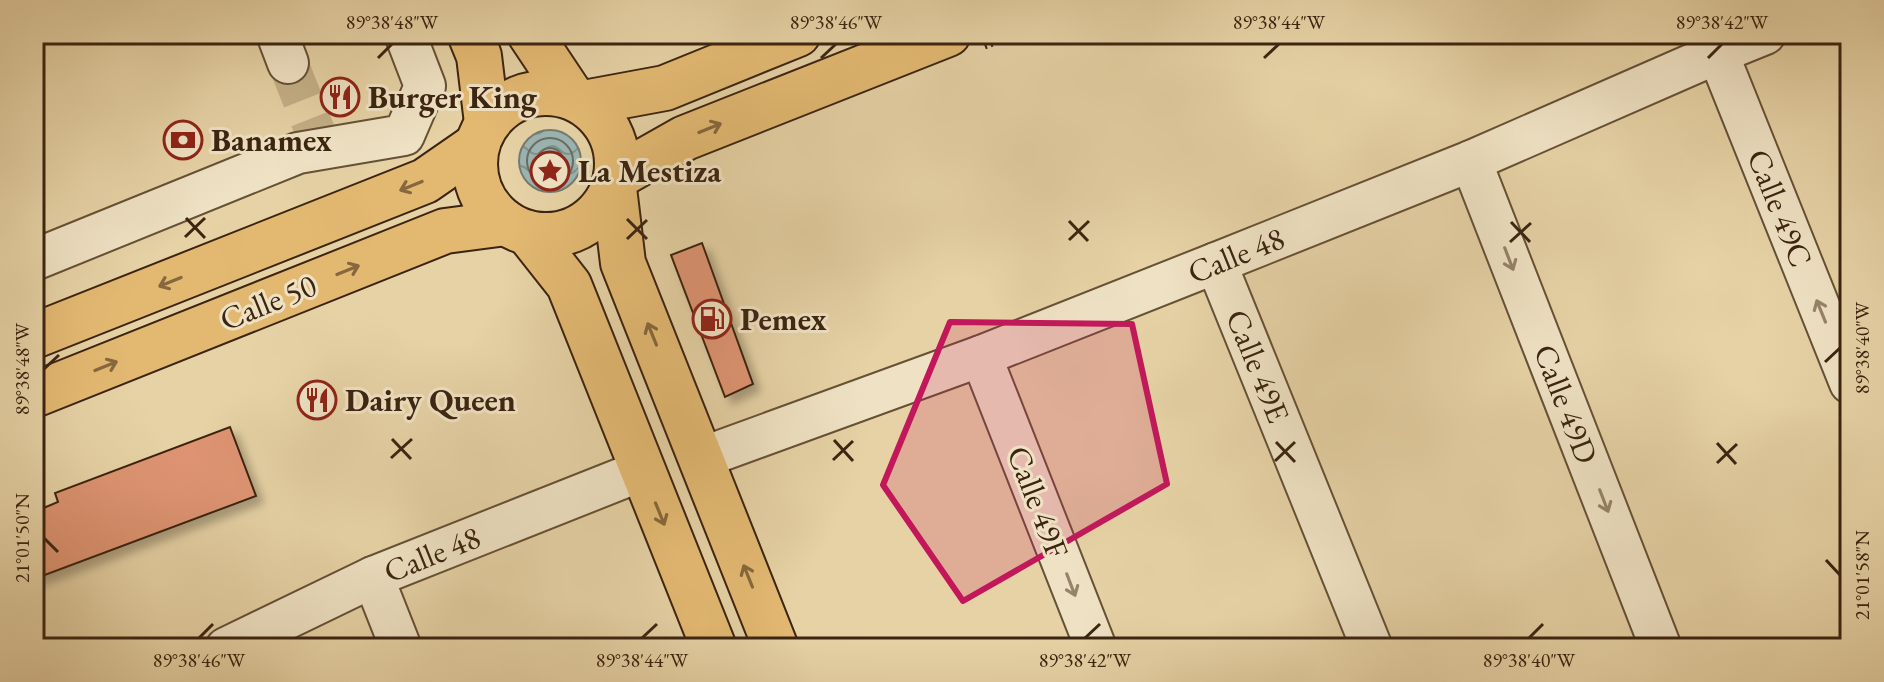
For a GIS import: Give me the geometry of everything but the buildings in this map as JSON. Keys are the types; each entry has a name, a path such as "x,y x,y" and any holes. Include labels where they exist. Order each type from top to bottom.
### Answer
{"main road":[{"path":"470,34 479,56 482,134 475,170 478,183 490,207 517,228 569,285 714,648"},
{"path":"530,34 578,100"},
{"path":"578,100 665,88 798,34"},
{"path":"517,228 547,235 565,233 583,225 598,214 609,199 615,182 685,138 948,34"},
{"path":"482,134 507,104 532,93 559,94 578,100 594,111 609,130 617,154 615,182 623,263 776,648"},
{"name":"Calle 50","path":"34,336 425,181 482,134"},
{"name":"Calle 50","path":"34,395 445,231 517,228"}],"street":[{"path":"34,260 298,153 404,135 425,86 405,34"},
{"name":"Calle 48","path":"701,458 981,356 1471,161 1714,43 1765,34"},
{"name":"Calle 49C","path":"1714,43 1850,383"},
{"name":"Calle 49D","path":"1471,161 1661,648"},
{"name":"Calle 49E","path":"1216,263 1372,648"},
{"name":"Calle 49F","path":"981,356 1096,648"},
{"name":"Calle 48","path":"226,648 373,577 643,470"},
{"path":"373,577 401,648"}],"highlighted area":[{"path":"950,322 1132,324 1167,484 963,601 883,485"}],"water":[{"path":"544,130 556,130 572,139 579,149 579,173 572,183 556,192 544,192 524,178 519,167 519,155 533,135"}],"tunnel":[{"path":"288,63 322,149"}],"place":[{"name":"Burger King","path":"340,97"},
{"name":"Banamex","path":"183,140"},
{"name":"La Mestiza","path":"550,171"},
{"name":"Pemex","path":"712,319"},
{"name":"Dairy Queen","path":"317,400"}]}
